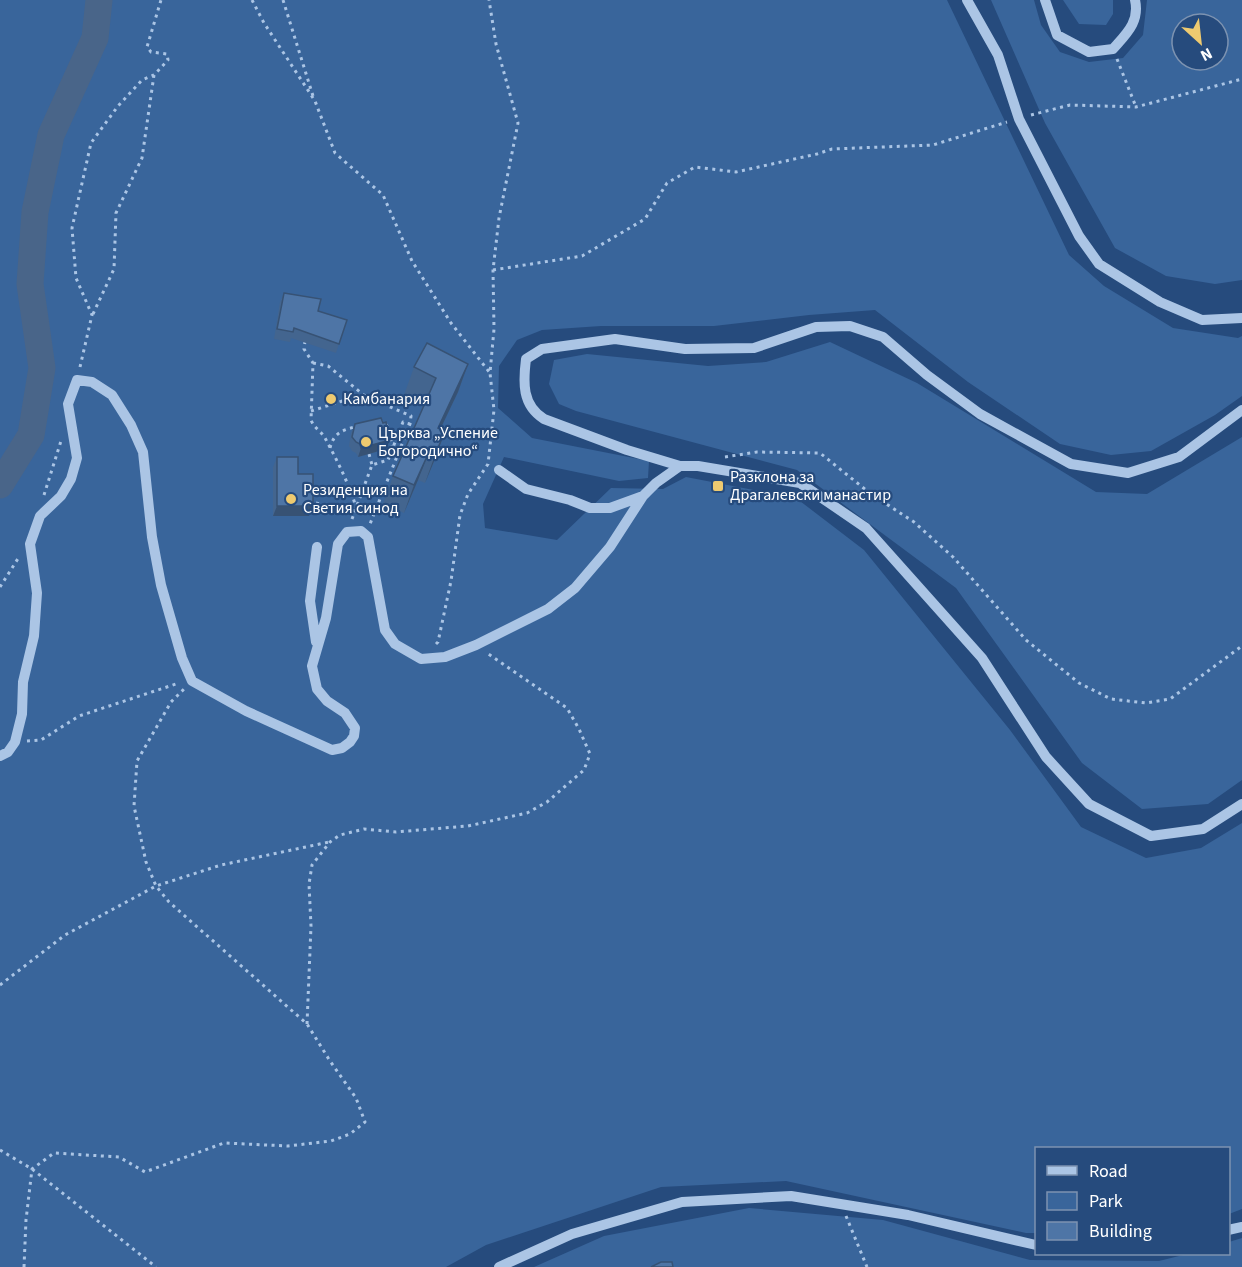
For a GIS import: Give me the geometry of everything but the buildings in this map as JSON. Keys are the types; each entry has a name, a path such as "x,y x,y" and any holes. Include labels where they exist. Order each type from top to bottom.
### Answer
{"street":[{"path":"967,0 998,55 1018,119 1079,236 1099,264 1160,303 1202,320 1242,318"},
{"path":"1045,0 1057,34 1089,52 1113,49 1133,25 1135,0"},
{"path":"1242,410 1179,457 1128,473 1071,464 980,414 927,375 882,337 850,326 816,327 754,348 686,349 615,339 542,349 526,359 523,381 526,397 533,412 544,419 627,450 680,466 698,466 800,483 866,528 982,658 1046,757 1089,804 1151,836 1203,829 1242,804"},
{"path":"0,756 8,752 15,742 22,714 23,682 34,636 38,593 30,544 40,516 61,496 71,479 77,458 68,404 77,380 93,382 112,395 132,425 143,452 152,537 160,585 182,658 192,681 246,711 332,750 342,748 350,742 354,736 354,728 345,713 327,700 317,689 312,666 326,618 338,544 347,532 356,530 366,534 385,630 395,644 421,659 445,657 476,645 548,609 575,588 610,547 643,496 656,483 680,466"},
{"path":"499,470 526,489 570,500 590,508 610,508 643,496"},
{"path":"316,649 310,601 317,547"},
{"path":"499,1267 572,1234 682,1202 791,1196 908,1215 1035,1245"}],"path":[{"path":"92,315 76,278 72,228 91,143 118,105 142,80 154,75 168,60 167,54 151,52 147,47 160,0"},
{"path":"252,0 264,23 315,101"},
{"path":"283,0 315,101 335,153 383,195 412,261 452,323 490,373"},
{"path":"421,659 438,642 451,581 460,515 468,494 488,464 494,411 490,373 494,329 493,270 499,218 518,123 496,44 489,0"},
{"path":"1113,49 1136,107"},
{"path":"77,380 92,315 114,269 116,213 142,158 154,75"},
{"path":"493,270 582,256 645,219 667,183 695,167 736,172 832,149 933,146 1070,105 1136,107 1242,80"},
{"path":"305,338 304,349 313,363 311,411 314,427 324,436 350,490 355,509"},
{"path":"313,363 328,366 365,396 411,416 410,424 366,534"},
{"path":"311,411 358,396 365,396"},
{"path":"371,423 386,422 392,448"},
{"path":"372,465 388,460 402,422 410,424"},
{"path":"330,449 337,434 362,425"},
{"path":"40,516 63,436"},
{"path":"698,466 728,456 757,452 820,453 871,494 914,522 938,543 1026,640 1079,683 1111,699 1146,704 1170,699 1242,646"},
{"path":"347,532 372,465 369,454"},
{"path":"316,503 355,509"},
{"path":"0,587 19,557"},
{"path":"308,1024 311,926 309,884 312,865 330,842 340,835 364,829 396,832 468,826 527,813 547,802 584,770 590,754 567,708 476,645"},
{"path":"15,742 41,740 79,716 174,684 192,681"},
{"path":"24,1267 26,1220 32,1169 54,1153 119,1157 145,1172 224,1143 288,1146 331,1141 350,1134 365,1122 356,1098 308,1024 169,902 156,886 146,862 134,806 137,761 171,702 192,681"},
{"path":"0,985 65,935 156,886 220,866 330,842"},
{"path":"0,1150 32,1169 154,1266"},
{"path":"840,1204 867,1267"}],"green space":[{"path":"0,0 947,0 1069,255 1104,286 1173,328 1238,338 1242,336 1242,396 1215,415 1151,451 1111,455 1060,444 968,382 875,310 714,326 601,326 542,330 517,340 499,366 498,408 532,438 649,461 648,478 619,481 504,457 483,504 485,528 557,540 611,488 663,489 686,477 796,498 864,550 1010,730 1081,827 1146,858 1201,848 1242,823 1242,1209 1230,1214 1230,1147 1035,1147 1035,1233 1026,1233 786,1181 661,1187 486,1245 446,1267 0,1267"},
{"path":"991,0 1034,0 1041,25 1060,52 1089,62 1123,58 1143,35 1147,0 1242,0 1242,280 1215,284 1166,276 1115,248 1045,123"},
{"path":"1063,0 1113,0 1113,14 1106,25 1079,24"},
{"path":"830,342 917,383 1096,492 1147,494 1242,437 1242,780 1208,804 1142,809 1082,763 956,588 797,470 576,411 559,404 549,384 554,360 587,354 708,366 766,362"},
{"path":"749,1208 883,1220 1030,1260 1159,1261 1183,1255 1230,1255 1230,1242 1242,1238 1242,1267 534,1267 604,1236"}],"waterway":[{"path":"0,485 31,435 42,368 30,284 35,212 51,135 95,38 99,0"}],"place":[{"name":"Камбанария","path":"331,399"},
{"name":"Църква „Успение Богородично“","path":"366,442"},
{"name":"Разклона за Драгалевски манастир","path":"718,486"},
{"name":"Резиденция на Светия синод","path":"291,499"}]}
